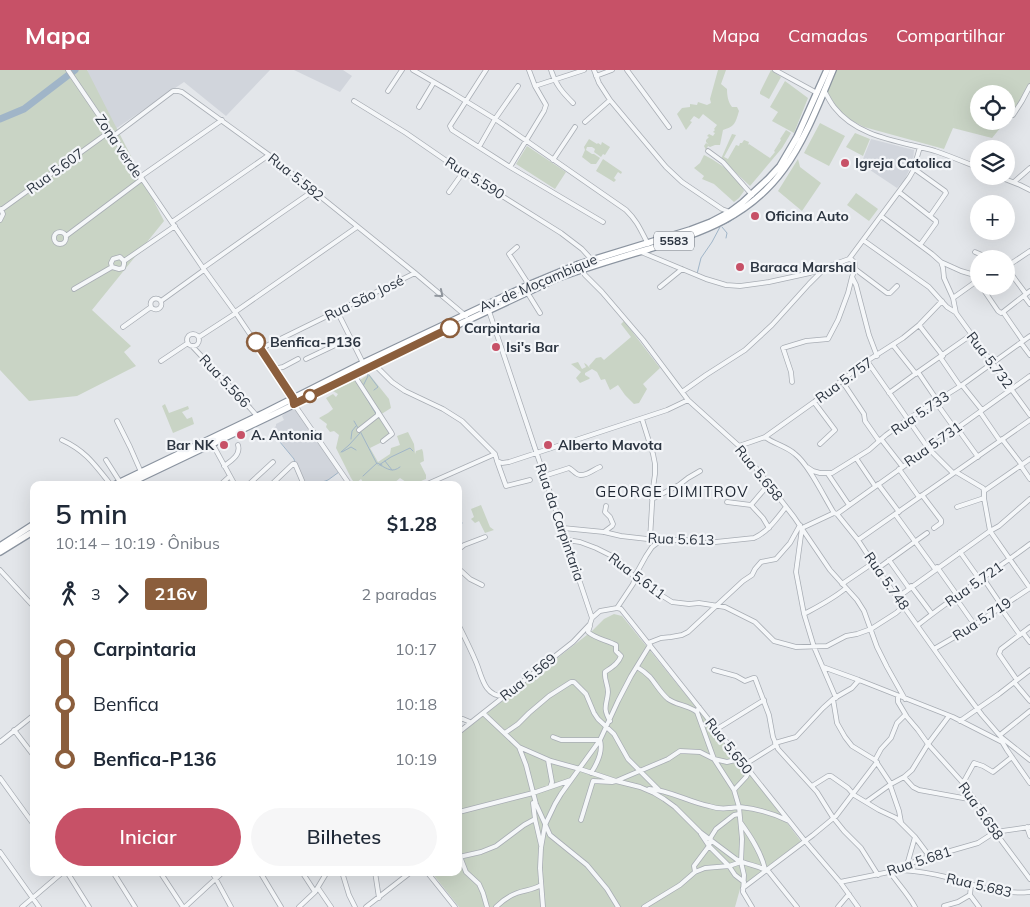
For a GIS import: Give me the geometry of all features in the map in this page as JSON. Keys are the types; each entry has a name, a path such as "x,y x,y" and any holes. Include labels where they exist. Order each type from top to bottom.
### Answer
{"highway":[{"name":"Av. de Moçambique","path":"124,481 257,416 354,375 556,273 690,230 730,212 752,195 780,166 790,150 827,70"},
{"name":"Av. de Moçambique","path":"125,481 212,443 363,363 467,317 490,311 527,292 582,269 692,236 714,226 746,207 773,183 784,169 801,140 833,70"},
{"path":"0,546 30,527"},
{"path":"0,552 30,533"}],"street":[{"name":"Zona verde","path":"68,70 112,137 260,349"},
{"path":"388,91 402,70"},
{"path":"413,70 495,120 626,210 639,224 648,244"},
{"path":"486,70 450,128 510,167 603,222"},
{"path":"510,167 546,105 535,86 529,70"},
{"path":"551,70 554,80 573,103"},
{"path":"535,86 584,70"},
{"path":"594,70 599,83 610,100 674,176 722,209 730,212"},
{"path":"596,76 612,70"},
{"path":"627,70 669,127"},
{"path":"775,70 817,93"},
{"path":"419,107 434,82"},
{"path":"479,147 518,86"},
{"path":"1015,111 1030,86"},
{"path":"824,90 846,120 861,130 920,147 970,165"},
{"name":"Rua 5.582","path":"112,137 173,91 182,92 269,155 467,317"},
{"path":"585,122 610,100"},
{"name":"Rua 5.590","path":"354,101 571,239 592,260"},
{"path":"66,236 141,178 222,120"},
{"path":"553,160 575,127"},
{"name":"Rua 5.607","path":"1,209 109,132"},
{"path":"640,252 714,282 740,286 810,273 848,259 909,178 920,147"},
{"path":"708,151 722,162 752,195"},
{"path":"112,266 119,269 123,268 124,261 269,155"},
{"path":"913,168 946,192 930,216"},
{"path":"1015,181 1030,168"},
{"path":"449,192 464,171"},
{"path":"1015,182 1030,190"},
{"path":"160,301 313,191"},
{"path":"898,192 936,221 920,246"},
{"path":"0,220 3,214 1,209"},
{"path":"881,216 940,262 970,274"},
{"path":"199,336 358,227"},
{"path":"863,240 929,287 956,313"},
{"path":"517,248 510,254 529,285"},
{"path":"1015,261 1030,251"},
{"path":"112,266 113,259 116,257 120,257 124,261"},
{"path":"792,382 791,372 783,348 806,341 828,339 838,320 854,269 855,263 848,259"},
{"name":"Rua 5.732","path":"940,262 944,278 954,300 956,313 1030,415"},
{"path":"74,289 112,266"},
{"path":"682,392 745,350 772,325 824,268"},
{"name":"Rua 5.658","path":"582,269 585,275 643,340 688,400 739,446 801,527 830,570 857,600 864,611 880,654 905,699"},
{"path":"660,287 682,269"},
{"path":"854,269 887,293 890,293 897,286"},
{"name":"Rua São José","path":"260,349 415,273"},
{"path":"852,277 877,356"},
{"path":"1015,279 1027,294 1030,304"},
{"path":"954,300 970,286"},
{"path":"527,292 540,313"},
{"path":"1003,312 1027,294"},
{"path":"987,295 998,311 1003,312 1030,355"},
{"path":"151,308 150,302 152,299 160,301"},
{"name":"Rua 5.757","path":"739,446 765,437 814,402 919,324 942,300"},
{"path":"123,327 151,308 159,309 161,306 160,301"},
{"name":"Rua da Carpintaria","path":"490,311 592,618"},
{"path":"337,312 363,363"},
{"path":"919,324 961,385 1030,478"},
{"path":"188,343 187,340 190,334 199,336"},
{"path":"889,393 971,335"},
{"path":"188,343 192,346 198,345 200,342 199,336"},
{"name":"Rua 5.733","path":"828,474 869,450 908,419 961,385 1030,336"},
{"path":"306,359 350,338"},
{"path":"161,361 188,343"},
{"path":"893,344 917,373 978,457"},
{"name":"Rua 5.566","path":"192,346 257,416"},
{"path":"260,349 347,481"},
{"path":"273,369 298,359"},
{"path":"867,361 928,448 955,472 980,486 984,491 990,531 1030,588"},
{"path":"375,364 392,382 458,418 495,454 506,486 530,480"},
{"path":"354,375 392,434 384,442"},
{"name":"Rua 5.731","path":"801,527 849,505 1030,376"},
{"path":"842,381 864,414 866,421 941,520 941,523 934,528"},
{"path":"497,461 502,463 509,462 642,419 688,400"},
{"path":"814,402 835,430 820,444"},
{"path":"359,430 378,415 378,412"},
{"path":"642,419 654,454 655,464 650,538"},
{"path":"858,540 1030,420"},
{"path":"117,421 141,472"},
{"name":"Rua 5.748","path":"765,437 796,454 806,466 835,513 858,540 934,649 1001,738 1030,783"},
{"path":"62,440 82,452 115,481"},
{"path":"212,443 233,481"},
{"path":"224,466 238,453 240,449 238,445"},
{"path":"434,481 495,454"},
{"path":"856,458 877,484 915,542 936,568 974,624"},
{"path":"984,491 1030,459"},
{"path":"106,460 116,481"},
{"path":"252,481 273,462"},
{"path":"275,481 293,464 295,464 302,481"},
{"path":"806,466 813,471 828,474 849,505"},
{"path":"544,476 569,468 582,476 600,467"},
{"path":"652,499 679,486 700,471"},
{"path":"224,481 230,476"},
{"path":"751,505 768,485"},
{"path":"958,507 984,498"},
{"path":"898,597 936,568 999,526 1030,499"},
{"path":"727,502 751,505 769,528"},
{"path":"604,532 613,524 605,512 606,506"},
{"name":"Rua 5.613","path":"563,528 604,532 621,536 706,543 759,536 769,528 786,507"},
{"path":"543,907 540,868 545,825 555,804 600,740 618,701 649,644 661,638 682,635 688,632 743,581 752,575 762,562 776,559 801,527"},
{"path":"801,527 796,572 804,614 814,647 834,699 837,723 844,737 852,746 876,761 891,785 901,822"},
{"path":"877,569 927,533"},
{"path":"462,546 485,537"},
{"name":"Rua 5.611","path":"567,540 580,542 618,559 635,578 672,602 699,603 725,607 755,622 774,641 796,647 827,646 846,636 871,629 904,606"},
{"path":"592,618 600,611 617,608 633,584 646,556 652,547 661,540"},
{"name":"Rua 5.721","path":"918,625 1030,544"},
{"path":"960,552 1030,642"},
{"path":"889,560 932,614"},
{"path":"842,584 873,563"},
{"path":"0,570 30,603"},
{"path":"462,572 482,585"},
{"path":"804,614 826,603 846,588"},
{"name":"Rua 5.719","path":"934,649 1030,588"},
{"name":"Rua 5.650","path":"617,608 621,610 649,644 698,709 717,729 858,907"},
{"name":"Rua 5.569","path":"462,729 573,642 590,624 592,618"},
{"path":"590,624 588,632 616,645 616,651 621,656 619,662 605,672 604,677 608,691 605,711 610,720"},
{"path":"1030,628 1001,649 999,654 1015,681 1030,701"},
{"path":"462,633 485,685 496,696 503,696"},
{"path":"637,667 650,676 658,690 672,702 698,709 714,759 734,790 739,807 741,862 744,875 743,890 752,907"},
{"name":"Rua 5.748","path":"823,667 860,680 1001,738 1030,760"},
{"path":"714,670 736,676 745,681 754,678 770,715 773,737 776,744 783,755 812,786 833,818 861,848 878,874"},
{"path":"960,720 999,694 1030,670"},
{"path":"744,765 776,744 796,737 816,714 860,680"},
{"path":"504,734 550,696 571,682 576,683 586,694 594,713 618,739 628,759 659,790"},
{"name":"Rua 5.658","path":"898,696 898,702 905,714 963,784 991,823 995,832 1030,878"},
{"path":"717,729 764,700"},
{"path":"1001,738 1030,711"},
{"path":"483,713 519,747 548,760 580,768 616,782 646,789 675,807 700,832 741,862 767,870"},
{"path":"743,890 833,818 853,794 876,761 881,749 891,738 897,722 905,714"},
{"path":"866,802 904,778 912,770 949,716"},
{"path":"0,742 30,718"},
{"path":"462,719 470,722"},
{"path":"14,730 30,751"},
{"path":"552,737 561,740 600,740"},
{"path":"591,773 601,748 600,740"},
{"path":"519,747 526,765 538,812 550,835 587,865 607,889 618,907"},
{"path":"581,820 593,781 616,782 668,759 680,751 700,752 714,759 727,762 740,759"},
{"path":"1025,756 1030,751"},
{"path":"963,784 974,763 993,772 1012,757"},
{"path":"548,760 552,782 550,787"},
{"path":"721,771 727,762"},
{"path":"734,790 749,771"},
{"path":"812,786 830,776 848,788 853,794 896,818 916,837 930,856"},
{"path":"0,778 30,819"},
{"path":"904,778 919,790 974,800"},
{"path":"462,811 533,793 571,780"},
{"path":"646,789 659,790 708,806 755,809 775,814 791,822"},
{"path":"533,793 535,819 541,848"},
{"path":"775,814 779,808"},
{"path":"695,872 694,866 709,846 714,832 734,815 739,814"},
{"path":"462,855 481,852 496,846 535,819"},
{"path":"741,823 752,839 767,870 797,907"},
{"path":"995,832 1029,827 1030,836"},
{"path":"700,832 709,846 729,866 735,875 744,882"},
{"name":"Rua 5.681","path":"840,882 899,870 906,865 930,856 978,843 995,832"},
{"path":"906,865 916,837"},
{"path":"0,852 39,907"},
{"path":"462,862 466,872 479,884 487,907"},
{"path":"644,907 680,885 695,872 705,868 729,866 741,862"},
{"name":"Rua 5.683","path":"899,870 945,877 1008,893 1030,892"},
{"path":"890,872 896,882 907,893 915,907"},
{"path":"22,907 58,876"},
{"path":"70,876 89,907"},
{"path":"116,876 135,907"},
{"path":"163,876 184,907 219,876"},
{"path":"214,876 231,907"},
{"path":"262,876 281,907"},
{"path":"305,876 331,907"},
{"path":"299,907 316,890 325,876"},
{"path":"343,876 355,907"},
{"path":"375,876 378,906"},
{"path":"366,907 406,876"},
{"path":"430,876 454,907"},
{"path":"496,907 503,900 516,893 537,888 541,885"},
{"path":"971,885 970,895 979,907"},
{"path":"838,907 849,894"},
{"path":"944,906 958,902 970,895"}],"shaded area":[{"path":"88,70 270,70 226,116 184,82 114,130 77,77"},
{"path":"294,70 343,70 352,76 340,92"},
{"path":"871,139 914,150 913,162 904,181 897,188 861,164"},
{"path":"296,408 340,471 328,480 304,481 295,464 295,460 275,435 273,429 276,424 284,420 282,416 287,411"}],"green space":[{"path":"0,70 87,70 164,221 92,310 131,346 124,352 136,366 77,396 29,401 0,370"},
{"path":"718,70 726,70 721,84 727,89 732,107 737,107 739,111 734,124 723,130 720,145 708,146 706,150 704,146 706,143 709,145 706,142 709,137 707,136 709,134 713,136 717,125 703,114 699,119 694,116 686,130 677,114 682,108 690,107 690,104 697,105 698,102 707,105 711,103 710,99"},
{"path":"771,70 781,77 769,99 760,94 760,92"},
{"path":"836,70 1030,70 1030,84 1015,110 1015,85 970,85 970,130 999,130 992,138 953,128 944,149 864,127 847,118 835,105 827,91"},
{"path":"785,81 808,98 794,133 772,121 778,112 770,107"},
{"path":"820,123 845,136 829,166 804,153"},
{"path":"786,130 791,133 782,148 750,186 721,159 732,134 736,135 724,157 728,159 736,145 739,146 744,140 749,142 748,145 770,158"},
{"path":"855,133 870,139 863,156 846,147"},
{"path":"589,139 601,145 602,142 610,147 605,155 603,154 601,157 594,152 595,149 587,147 586,150 600,158 596,164 591,164 582,157 585,150 584,147"},
{"path":"527,146 566,172 555,189 516,164"},
{"path":"704,155 727,170 742,186 744,191 734,202 714,184 702,179 704,176 694,168 700,163"},
{"path":"603,159 622,172 621,174 618,172 614,182 596,171"},
{"path":"798,159 800,167 821,183 802,211 778,191"},
{"path":"856,193 878,209 869,221 847,205"},
{"path":"624,321 660,368 643,384 647,389 639,403 634,404 618,385 610,390 605,379 601,380 597,372 592,369 585,373 590,378 580,383 576,378 581,372 571,364 578,362 582,369 586,367 584,363 590,368 589,366 596,358 601,357 604,360 631,337 621,324"},
{"path":"369,374 389,399 391,408 380,415 391,434 370,448 378,462 390,454 391,448 400,445 397,436 408,432 414,444 415,454 416,451 422,449 424,461 420,463 426,479 422,481 405,481 400,478 396,481 362,481 361,479 353,481 336,448 339,435 334,431 330,432 326,427 327,424 319,418 333,409 326,398 333,394 336,397 338,394 333,391 355,380 357,382"},
{"path":"165,404 169,413 188,406 189,409 182,412 187,419 192,417 194,424 173,433 162,406"},
{"path":"481,505 490,527 494,530 485,533 479,521 475,523 471,519 474,517 471,509"},
{"path":"614,614 622,616 749,773 803,844 740,889 735,907 459,907 434,876 462,876 462,733 592,631 604,619"}],"waterway":[{"path":"0,119 24,109 75,70"},
{"path":"690,238 729,222 755,204"},
{"path":"697,274 701,258 720,227"},
{"path":"722,227 727,233 726,238"},
{"path":"378,366 435,338"},
{"path":"306,402 375,368"},
{"path":"363,386 368,376 367,372"},
{"path":"369,375 378,387 374,390"},
{"path":"361,389 376,414 367,422"},
{"path":"524,420 534,452"},
{"path":"354,421 358,428"},
{"path":"351,439 352,431 356,426"},
{"path":"360,431 377,464"},
{"path":"341,452 360,433"},
{"path":"275,436 294,459 295,463"},
{"path":"342,452 351,447 356,450"},
{"path":"379,465 410,448 413,451"},
{"path":"385,461 392,470"},
{"path":"363,476 377,463 382,465"},
{"path":"380,465 392,470 400,467"},
{"path":"325,481 339,472"}],"bus line":[{"name":"216v","path":"256,342 293,398 294,404 450,328"}],"place":[{"name":"Igreja Catolica","path":"845,163"},
{"name":"Oficina Auto","path":"755,216"},
{"name":"Baraca Marshal","path":"740,267"},
{"name":"Carpintaria","path":"450,328"},
{"name":"Benfica-P136","path":"256,342"},
{"name":"Isi's Bar","path":"496,347"},
{"name":"A. Antonia","path":"241,435"},
{"name":"Bar NK","path":"224,445"},
{"name":"Alberto Mavota","path":"548,445"}],"district":[{"name":"GEORGE DIMITROV","path":"672,492"}]}
